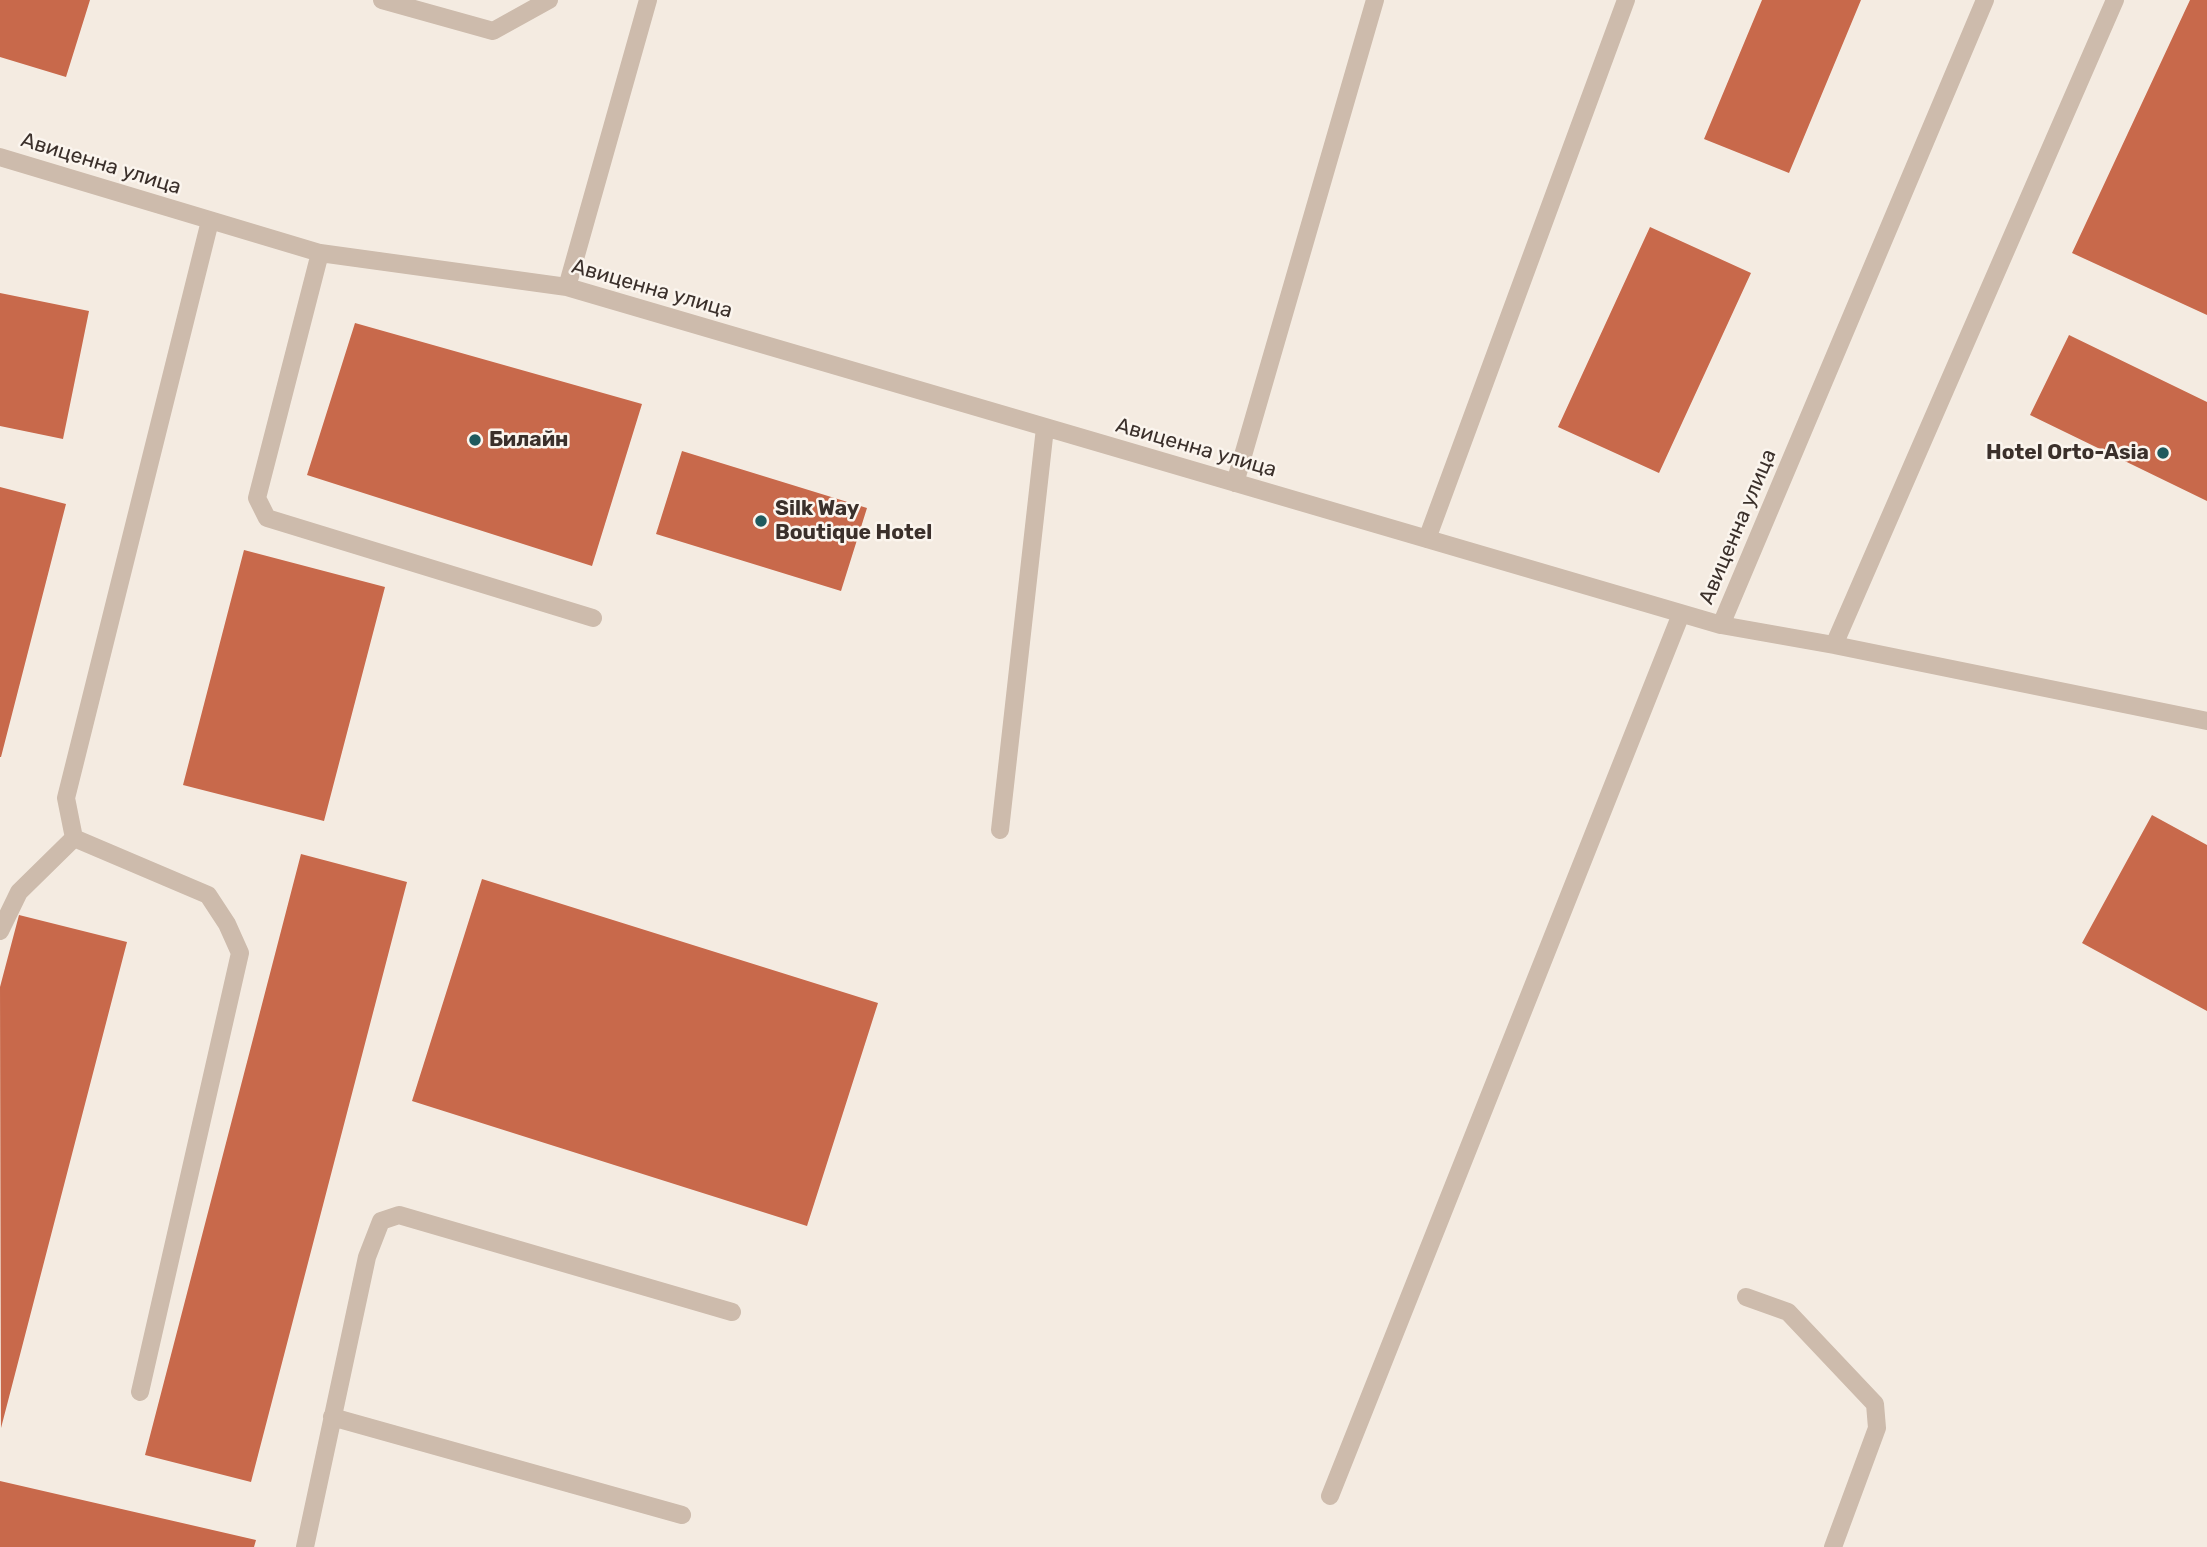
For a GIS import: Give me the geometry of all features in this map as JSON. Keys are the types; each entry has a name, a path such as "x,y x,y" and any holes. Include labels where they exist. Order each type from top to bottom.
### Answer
{"street":[{"path":"382,0 493,31 549,0"},
{"path":"567,287 648,0"},
{"path":"1235,483 1375,0"},
{"path":"1427,539 1626,0"},
{"name":"Авиценна улица","path":"0,157 320,253 567,287 1721,625 1985,0"},
{"path":"1834,645 2115,0"},
{"path":"74,838 66,798 210,220"},
{"path":"320,253 257,498 267,517 593,618"},
{"path":"1000,830 1045,428"},
{"path":"1330,1496 1681,614"},
{"path":"1721,625 1834,645 2207,721"},
{"path":"0,931 19,892 74,838"},
{"path":"74,838 208,895 227,923 240,953 140,1392"},
{"path":"304,1547 367,1257 381,1221 398,1215 732,1312"},
{"path":"1746,1297 1788,1312 1875,1404 1877,1428 1833,1547"},
{"path":"332,1417 682,1515"}],"building":[{"path":"0,0 90,0 66,77 0,57"},
{"path":"1762,0 1861,0 1789,173 1704,139"},
{"path":"2190,0 2207,0 2207,315 2072,253"},
{"path":"1650,227 1751,273 1659,473 1558,427"},
{"path":"0,293 89,311 63,439 0,426"},
{"name":"Билайн","path":"355,323 642,404 592,566 307,475"},
{"path":"2069,335 2207,402 2207,501 2030,415"},
{"name":"Silk Way Boutique Hotel","path":"682,451 867,508 841,591 656,534"},
{"path":"0,487 66,504 1,757 0,757"},
{"path":"244,550 385,587 324,821 183,785"},
{"path":"2152,815 2207,845 2207,1011 2082,943"},
{"path":"301,854 407,882 251,1482 145,1455"},
{"path":"482,879 878,1003 807,1226 412,1101"},
{"path":"19,915 127,942 1,1428 0,987"},
{"path":"0,1481 256,1540 254,1547 0,1547"}],"place":[{"name":"Билайн","path":"475,440"},
{"name":"Hotel Orto-Asia","path":"2163,453"},
{"name":"Silk Way Boutique Hotel","path":"761,521"}]}
